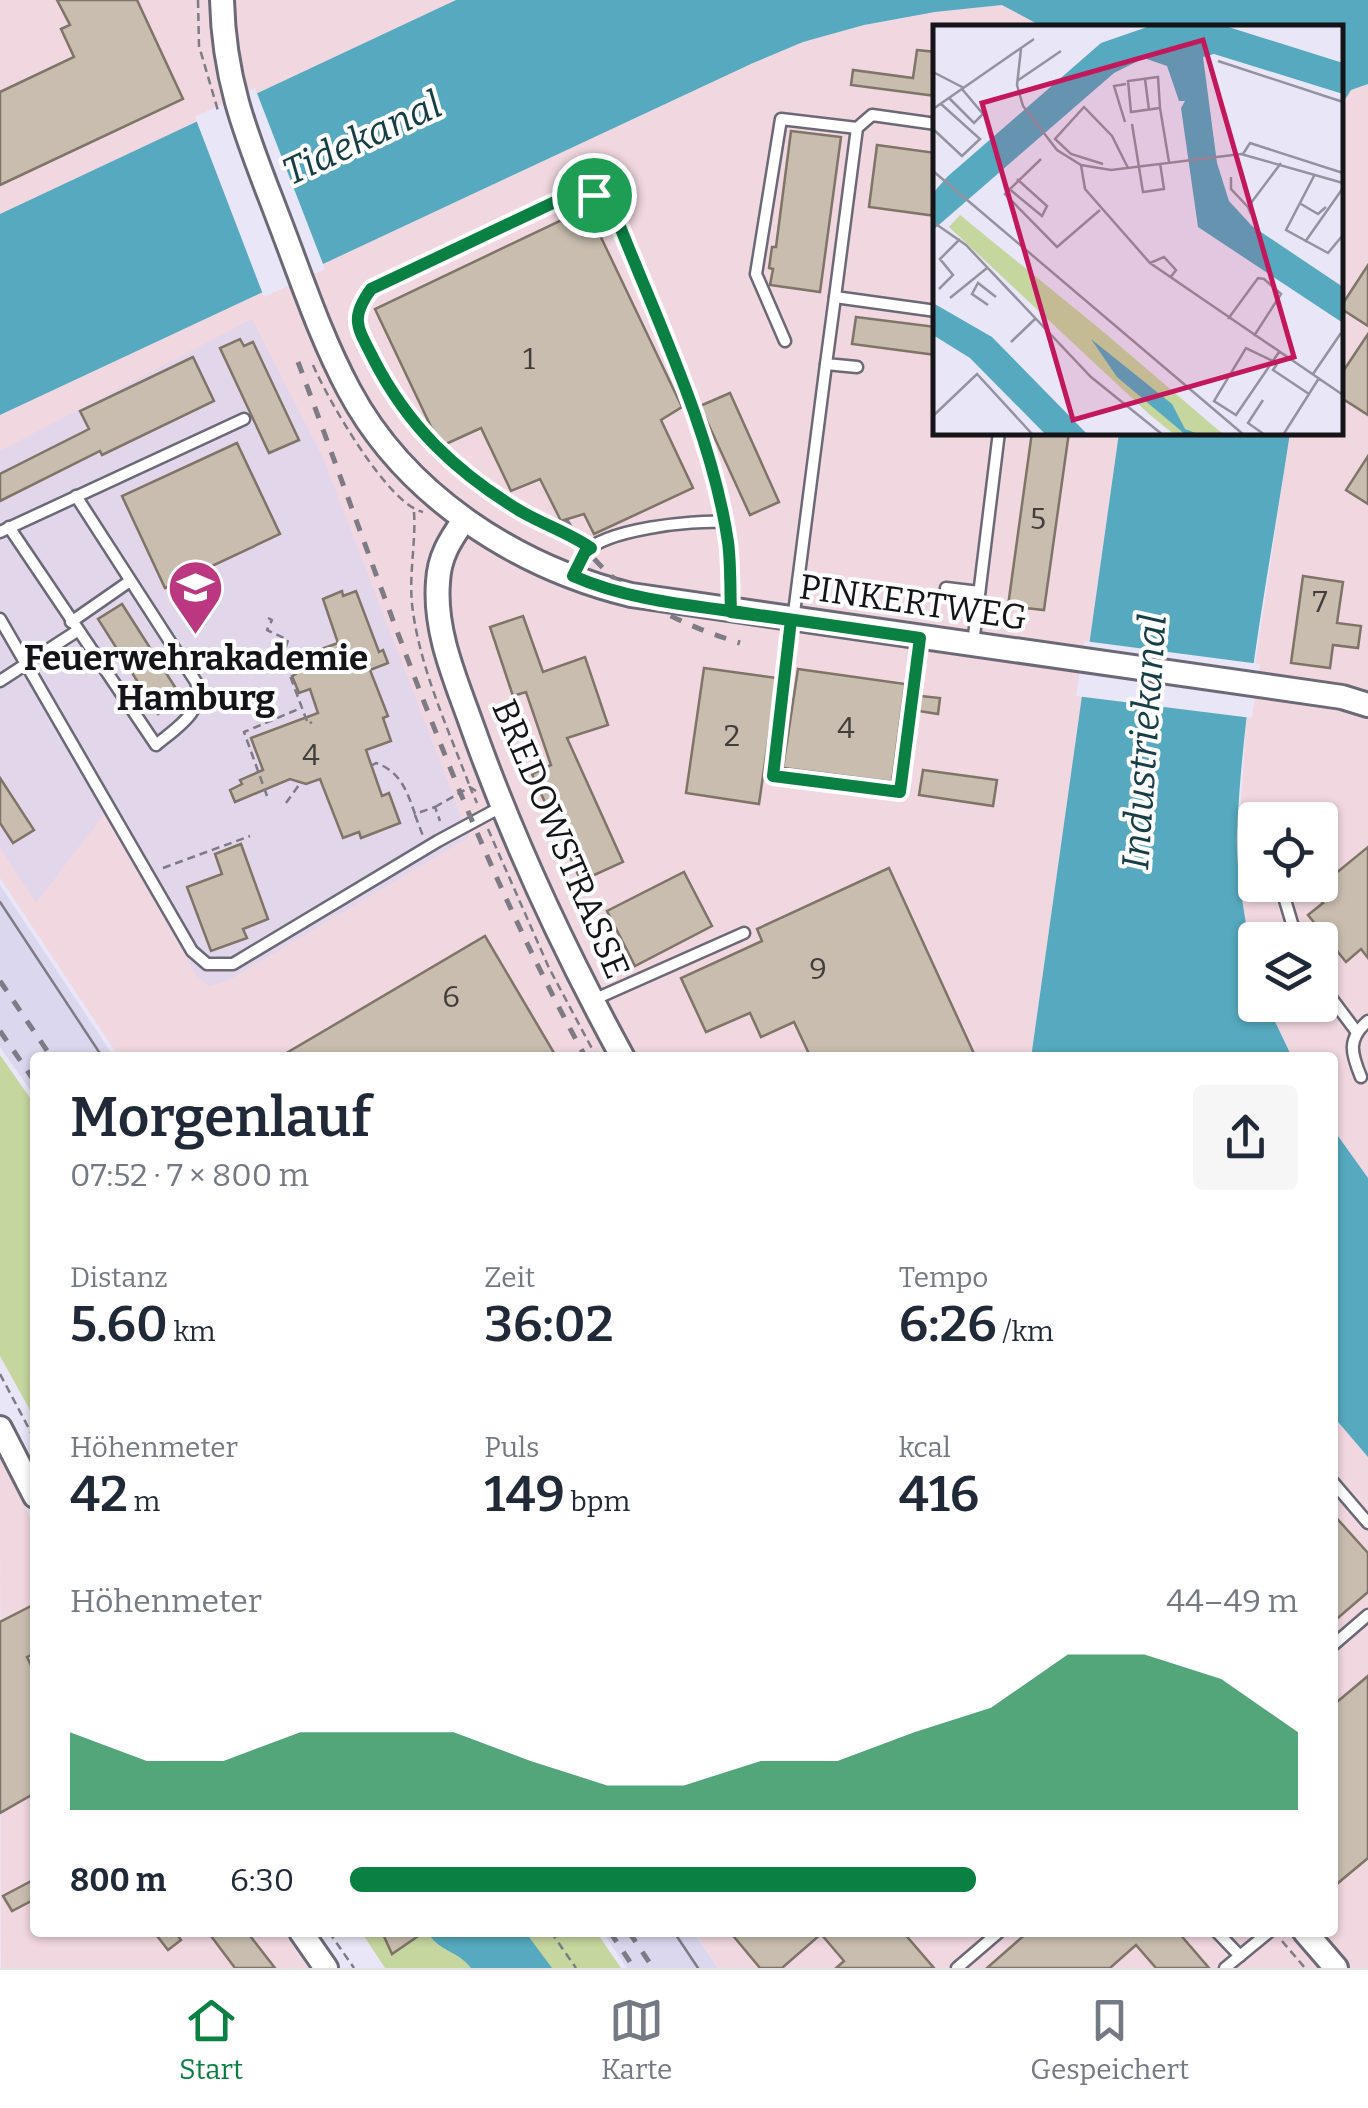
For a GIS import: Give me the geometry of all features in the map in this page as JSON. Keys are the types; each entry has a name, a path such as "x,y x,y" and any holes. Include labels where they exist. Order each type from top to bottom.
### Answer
{"street":[{"path":"222,0 219,86 350,391 380,439 405,468 464,520"},
{"name":"PINKERTWEG","path":"464,520 573,576 631,595 1342,697 1368,705"},
{"name":"BREDOWSTRASSE","path":"464,520 445,548 440,566 440,620 492,812 620,1052"},
{"path":"0,1428 30,1486"},
{"path":"304,1937 326,1968"},
{"path":"1309,1937 1336,1968"}],"lane":[{"path":"920,638 900,792 773,776 857,128 872,115 933,124"},
{"path":"785,341 756,274 781,118 857,128"},
{"path":"591,548 525,514 468,477 426,439 390,390 356,325 358,306 371,289 576,192 608,202 688,399 728,542 731,612"},
{"path":"835,297 933,311"},
{"path":"826,364 857,366"},
{"path":"76,496 200,694 187,719 156,746 5,529 76,496 244,418"},
{"path":"973,645 998,435"},
{"path":"573,576 585,552 606,539 698,520 723,522"},
{"path":"0,682 130,582"},
{"path":"946,588 980,592"},
{"path":"0,619 192,951 207,964 234,964 492,812"},
{"path":"592,1000 744,933"},
{"path":"1338,1007 1356,1032"},
{"path":"1361,1076 1352,1056 1352,1040 1368,1021"},
{"path":"1338,1489 1368,1523"},
{"path":"1338,1641 1368,1614"},
{"path":"957,1968 994,1937"},
{"path":"1222,1937 1240,1956"},
{"path":"1225,1968 1265,1937"}],"path":[{"path":"198,0 199,46 219,86"},
{"path":"268,618 272,620 267,630 288,640 283,657 308,724 312,722"},
{"path":"268,796 244,732 302,707"},
{"path":"371,766 376,763 388,767 405,784 427,848"},
{"path":"286,803 301,782"},
{"path":"414,814 470,787 492,812 509,882 548,968 594,1052"},
{"path":"435,807 446,837"},
{"path":"162,868 250,836"},
{"path":"0,1374 30,1431"},
{"path":"332,1937 354,1968"},
{"path":"554,1937 576,1968"},
{"path":"1277,1937 1305,1968"}],"shaded area":[{"path":"0,0 456,0 0,214"},
{"path":"1002,5 1039,25 933,25 933,435 1119,435 1032,1052 116,1052 0,878 0,415 753,63 803,42 864,25"},
{"path":"1368,84 1368,1178 1338,1136 1338,1052 1290,1052 1275,1022 1338,1022 1338,922 1244,922 1241,902 1338,902 1338,802 1241,802 1246,726 1290,435 1343,435 1343,103 1351,90"},
{"name":"Feuerwehrakademie Hamburg","path":"252,319 323,458 469,837 227,981 209,986 197,976 104,814 36,903 0,847 0,451"},
{"path":"0,885 111,1052 30,1052 30,1090 0,1047"},
{"path":"1338,1422 1368,1457 1368,1968 718,1968 698,1937 1338,1937"},
{"path":"0,1457 30,1517 30,1937 287,1937 308,1968 1,1968"},
{"path":"606,1937 697,1937 718,1968 627,1968"}],"green space":[{"path":"0,1055 30,1098 30,1410 0,1356"},
{"path":"365,1937 600,1937 621,1968 385,1968"}],"water":[{"name":"Tidekanal","path":"456,0 1368,0 1368,84 1351,90 1343,103 1343,25 1039,25 1002,5 864,25 803,42 0,415 0,214"},
{"name":"Industriekanal","path":"1119,435 1290,435 1251,682 1237,832 1238,902 1243,902 1246,922 1238,922 1238,1022 1275,1022 1290,1052 1032,1052"},
{"path":"1338,1136 1368,1178 1368,1457 1338,1422"},
{"path":"432,1937 529,1937 552,1968 471,1968"}],"pier":[{"path":"255,88 325,269 264,297 195,117"},
{"path":"1084,641 1260,664 1252,718 1076,696"}],"building":[{"path":"57,0 137,0 183,99 0,185 0,92 74,57 61,29 70,25"},
{"path":"917,50 933,52 933,96 851,85 853,70 913,78"},
{"path":"791,131 841,137 820,292 770,285 773,269 769,268 772,247 776,247"},
{"path":"877,145 933,153 933,216 869,207"},
{"path":"587,208 682,407 661,420 693,488 594,534 584,514 561,521 540,479 511,491 481,428 446,444 433,431 375,309"},
{"path":"1368,265 1368,326 1343,310 1343,303"},
{"path":"856,317 933,327 933,355 852,344"},
{"path":"1368,334 1368,415 1343,399 1343,372"},
{"path":"240,339 244,346 253,342 299,440 269,453 220,348"},
{"path":"193,357 214,401 0,501 0,474 89,429 80,411"},
{"path":"730,393 779,502 750,515 700,406"},
{"path":"1032,435 1069,435 1044,610 1008,606"},
{"path":"237,443 280,534 165,588 122,496"},
{"path":"1368,456 1368,504 1346,490"},
{"path":"1303,576 1343,582 1337,623 1361,626 1358,648 1333,645 1330,668 1291,663"},
{"path":"342,591 343,596 356,591 379,652 383,650 388,663 370,670 388,716 383,718 391,741 366,750 382,796 389,793 400,823 361,838 359,832 343,838 320,779 306,784 290,779 235,802 230,790 242,784 240,780 263,770 251,738 318,713 310,689 299,693 291,660 338,643 323,599"},
{"path":"122,604 182,698 158,714 98,619"},
{"path":"523,616 543,672 585,657 608,725 567,738 623,862 581,881 532,774 551,765 526,692 513,696 490,627"},
{"path":"704,668 777,678 759,804 686,793"},
{"path":"798,669 905,684 892,782 783,768"},
{"path":"921,696 940,698 938,714 919,711"},
{"path":"923,770 997,780 993,806 919,795"},
{"path":"0,778 34,830 13,843 0,823"},
{"path":"241,844 268,919 243,929 247,938 211,951 187,887 222,874 215,854"},
{"path":"1368,847 1368,958 1361,949 1346,962 1338,952 1338,922 1314,922 1308,915 1322,902 1338,902 1338,872"},
{"path":"889,868 973,1052 808,1052 794,1022 761,1037 750,1013 706,1032 681,978 762,941 757,929"},
{"path":"684,872 712,926 635,966 607,911"},
{"path":"485,936 553,1052 288,1052"},
{"path":"1338,1520 1368,1553 1368,1592 1338,1618"},
{"path":"30,1607 30,1796 0,1813 0,1622"},
{"path":"1368,1676 1368,1858 1338,1883 1338,1701"},
{"path":"30,1882 30,1902 12,1911 3,1896"},
{"path":"158,1937 179,1937 181,1940 168,1950"},
{"path":"212,1937 251,1937 275,1968 235,1968"},
{"path":"384,1937 417,1937 392,1954"},
{"path":"734,1937 818,1937 782,1968 760,1968"},
{"path":"824,1937 907,1937 934,1968 836,1968 844,1961"},
{"path":"1022,1937 1182,1937 1209,1968 1156,1968 1136,1945 1110,1968 987,1968"}],"tram line":[{"path":"0,902 99,1052"},
{"path":"677,1937 698,1968"}],"railway":[{"path":"298,362 464,803 542,974 583,1052"},
{"path":"566,520 600,565 640,598 687,624 740,643"},
{"path":"0,981 48,1052"},
{"path":"0,1031 30,1075"},
{"path":"613,1937 634,1968"},
{"path":"632,1937 653,1968"}],"place":[{"name":"Feuerwehrakademie Hamburg","path":"196,636"}],"route":[{"path":"594,195 576,192 371,289 358,306 356,325 390,390 426,439 468,477 525,514 591,548 579,561 573,576 612,590 668,602 731,612 791,620 920,638 900,792 773,776 791,620 731,612 728,542 688,399 617,219 608,202 594,195"}]}
